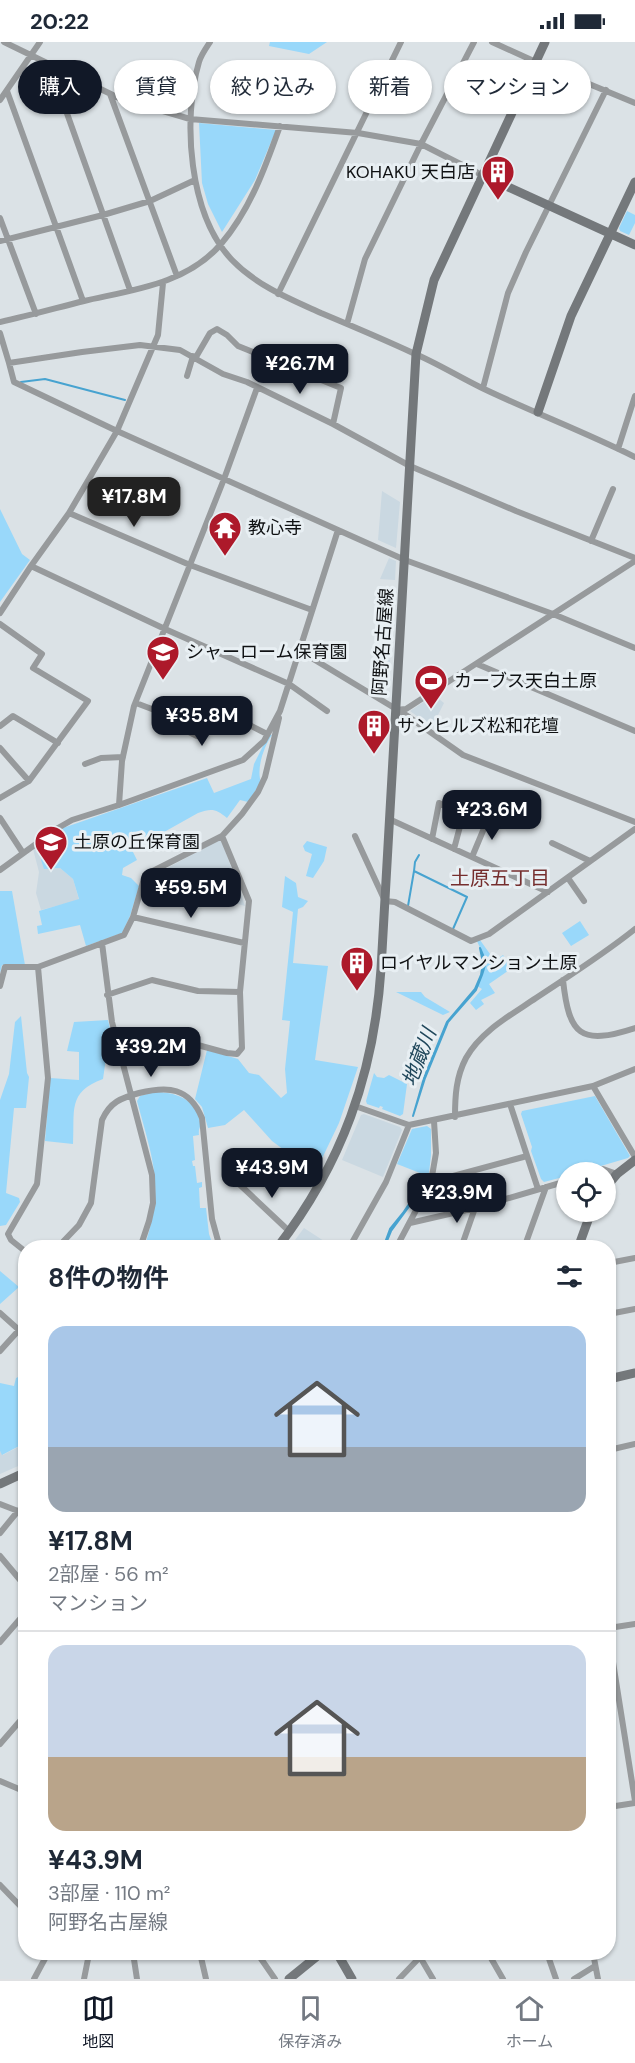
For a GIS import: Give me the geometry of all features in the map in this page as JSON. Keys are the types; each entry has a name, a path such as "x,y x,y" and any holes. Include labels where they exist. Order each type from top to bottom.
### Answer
{"main road":[{"name":"阿野名古屋線","path":"537,60 545,42"},
{"name":"阿野名古屋線","path":"284,1240 316,1189 345,1132 368,1065 376,1016 385,901 416,354 434,280 511,114"},
{"path":"482,175 635,245"},
{"path":"538,412 571,315 634,185"},
{"path":"617,1174 635,1159"},
{"path":"581,1240 587,1222"},
{"path":"616,1377 635,1373"},
{"path":"0,1484 18,1476"},
{"path":"289,1979 312,1960"},
{"path":"341,1960 352,1979"}],"street":[{"path":"4,42 43,60"},
{"path":"0,100 40,42"},
{"path":"210,42 199,61 190,119 195,180 201,205 220,246 249,276 278,294 416,354 483,388 635,457"},
{"path":"278,294 401,42"},
{"path":"347,324 365,259 474,42"},
{"path":"492,42 532,60"},
{"path":"591,84 635,103"},
{"path":"102,90 190,119 358,133 421,144 482,175"},
{"path":"483,388 508,293 606,90"},
{"path":"7,91 83,301"},
{"path":"110,94 177,276"},
{"path":"67,114 130,290"},
{"path":"0,322 163,283 200,262 220,246 250,201 280,126"},
{"path":"0,241 150,201 195,180"},
{"path":"0,218 36,314"},
{"path":"0,613 69,513 117,431 158,335 163,283"},
{"path":"187,376 194,357 210,333 217,329 238,346 341,388 333,424"},
{"path":"0,333 14,382 117,431 405,560 553,614 635,648"},
{"path":"9,363 82,352 152,346 180,350 224,374 333,424 410,466 635,560"},
{"path":"118,805 123,757 136,703 224,479 257,388"},
{"path":"618,449 635,396"},
{"path":"591,541 613,489"},
{"path":"69,513 190,565 312,610"},
{"path":"0,986 5,967 38,967 124,935 133,917 145,875 222,836 242,814 258,792 271,759 280,711 338,530"},
{"path":"395,710 406,709 635,560"},
{"path":"31,566 289,684 327,711"},
{"path":"0,624 42,654 33,668 88,701 29,781 0,798"},
{"path":"300,651 406,715 463,755 635,822"},
{"path":"477,664 635,731"},
{"path":"136,703 165,714 171,723 197,736 210,705 267,734"},
{"path":"0,870 72,820 243,760 264,741 280,711"},
{"path":"0,726 13,716 58,743"},
{"path":"0,748 29,781"},
{"path":"85,764 101,758 123,757"},
{"path":"432,838 439,803 463,815 454,849"},
{"path":"472,857 490,814"},
{"path":"0,818 23,853"},
{"path":"389,819 548,892"},
{"path":"354,836 385,901 395,902 471,941 489,934 635,829"},
{"path":"117,1043 141,1036 161,1035 237,1054 242,1048 240,992 249,901 222,836"},
{"path":"552,843 590,861"},
{"path":"568,878 584,901"},
{"path":"133,917 244,944"},
{"path":"455,1117 456,1086 460,1069 478,1040 499,1023 616,945 635,929"},
{"path":"102,943 107,995 117,1043 150,1162 153,1187 149,1221 143,1240"},
{"path":"18,1244 8,1234 37,1184 48,1078 38,967"},
{"path":"107,995 152,980 198,991 240,992"},
{"path":"563,980 566,1010 573,1024 583,1033 596,1037 610,1036 635,1028"},
{"path":"355,1106 409,1125 593,1086 635,1069"},
{"path":"593,1086 635,1159"},
{"path":"65,1240 79,1225 91,1203 102,1120 106,1110 118,1100 160,1088 176,1091 195,1103 200,1112 204,1125 212,1219 218,1240"},
{"path":"510,1104 538,1189"},
{"path":"400,1240 431,1182 436,1153 434,1121"},
{"path":"353,1240 386,1182 409,1125"},
{"path":"431,1182 527,1156"},
{"path":"238,1184 290,1232"},
{"path":"410,1223 476,1208 556,1184"},
{"path":"527,1240 546,1187"},
{"path":"464,1240 476,1208"},
{"path":"616,1262 635,1258"},
{"path":"616,1313 635,1309"},
{"path":"0,1313 18,1329"},
{"path":"0,1352 18,1331"},
{"path":"616,1448 635,1444"},
{"path":"0,1504 18,1511 0,1533"},
{"path":"0,1556 18,1577"},
{"path":"0,1642 18,1621"},
{"path":"616,1627 635,1624"},
{"path":"616,1681 635,1802 616,1806"},
{"path":"0,1744 18,1723"},
{"path":"0,1781 18,1789"},
{"path":"0,1885 18,1904"},
{"path":"34,1979 44,1960"},
{"path":"84,1979 88,1960"},
{"path":"134,1960 136,1979"},
{"path":"202,1960 206,1979"},
{"path":"262,1960 275,1979"},
{"path":"399,1979 418,1960"},
{"path":"425,1960 433,1979"},
{"path":"492,1960 503,1979"},
{"path":"549,1960 556,1979"},
{"path":"594,1960 598,1979"},
{"path":"573,1979 595,1966"}],"shaded area":[{"path":"270,42 327,42 309,54 269,46"},
{"path":"199,123 276,130 255,180 222,232 208,204 202,183"},
{"path":"627,211 635,215 635,223 629,235 620,231 619,228"},
{"path":"382,491 400,502 396,548 378,540"},
{"path":"0,509 22,554 30,560 0,602"},
{"path":"389,558 396,561 395,580 380,579"},
{"path":"374,659 390,660 389,675 372,673"},
{"path":"434,695 444,703 432,727 410,711"},
{"path":"269,734 272,735 260,764 261,782 248,802 240,800 227,818 214,810 198,813 132,850 137,860 123,868 122,875 131,878 139,886 122,933 86,946 80,925 38,934 37,926 42,925 39,911 79,899 73,879 60,868 44,869 41,860 50,847 61,841 63,828 207,778 214,793 251,779 254,764"},
{"name":"土原の丘保育園","path":"63,828 61,841 48,869 60,868 73,879 79,900 41,910 36,893 39,872 33,849"},
{"path":"221,839 245,906 147,879"},
{"path":"307,841 327,847 324,861 313,878 306,876 312,854 305,851 303,846"},
{"path":"285,876 296,883 298,897 308,901 298,909 293,963 328,966 315,1060 358,1067 339,1123 315,1173 272,1141 244,1110 225,1125 208,1128 202,1107 195,1099 207,1050 238,1059 249,1073 259,1075 281,1098 287,1093 285,1069 290,1021 282,1020 293,912 282,907"},
{"path":"0,891 12,891 25,965 2,965 0,973"},
{"path":"580,921 589,935 571,946 562,933"},
{"path":"480,940 495,961 503,955 512,968 489,984 495,993 481,1000 484,1004 476,1010 470,1003 482,989 477,986 486,962 477,941"},
{"path":"396,992 421,992 425,997 450,1012 443,1015"},
{"path":"21,1016 29,1077 26,1108 14,1108 6,1193 19,1198 20,1202 6,1225 0,1226 0,1100 9,1074 15,1022"},
{"path":"108,1020 115,1050 106,1058 103,1079 91,1084 78,1097 74,1112 73,1144 45,1141 50,1078 79,1080 79,1052 67,1051 74,1022"},
{"path":"374,1073 377,1077 384,1078 389,1075 407,1084 403,1114 400,1116 382,1109 383,1107 367,1104"},
{"path":"154,1092 176,1095 189,1102 198,1114 199,1135 193,1136 195,1160 192,1161 195,1166 197,1183 202,1182 202,1187 199,1188 200,1208 206,1208 211,1240 146,1240 154,1207 155,1190 152,1158 137,1101 140,1096"},
{"path":"595,1096 630,1156 614,1162 556,1162 556,1179 544,1182 531,1151 532,1147 522,1111"},
{"path":"364,1114 400,1127 402,1130 383,1177 342,1160 361,1115"},
{"path":"427,1126 431,1129 429,1173 420,1173 397,1164 412,1129"},
{"path":"304,1228 322,1240 295,1240"},
{"path":"0,1271 18,1288 0,1304"},
{"path":"18,1377 18,1447 2,1455 0,1451 0,1383 14,1386"},
{"path":"18,1447 18,1466 0,1474 0,1451 3,1455"}],"waterway":[{"path":"21,382 45,379 125,400"},
{"name":"地蔵川","path":"419,855 414,871 467,897 453,929"},
{"path":"408,906 414,871"},
{"name":"地蔵川","path":"480,948 486,962 482,975 476,990 448,1022 425,1078 413,1116 424,1078 447,1022 475,989 481,975 483,963 480,948"},
{"name":"地蔵川","path":"386,1240 390,1229 417,1192 387,1240"}],"place":[{"name":"KOHAKU 天白店","path":"498,201"},
{"name":"教心寺","path":"225,557"},
{"name":"シャーローム保育園","path":"163,681"},
{"name":"カーブス天白土原","path":"431,710"},
{"name":"サンヒルズ松和花壇","path":"374,755"},
{"name":"土原の丘保育園","path":"51,871"},
{"name":"ロイヤルマンション土原","path":"357,992"}],"district":[{"name":"土原五丁目","path":"500,878"}]}
